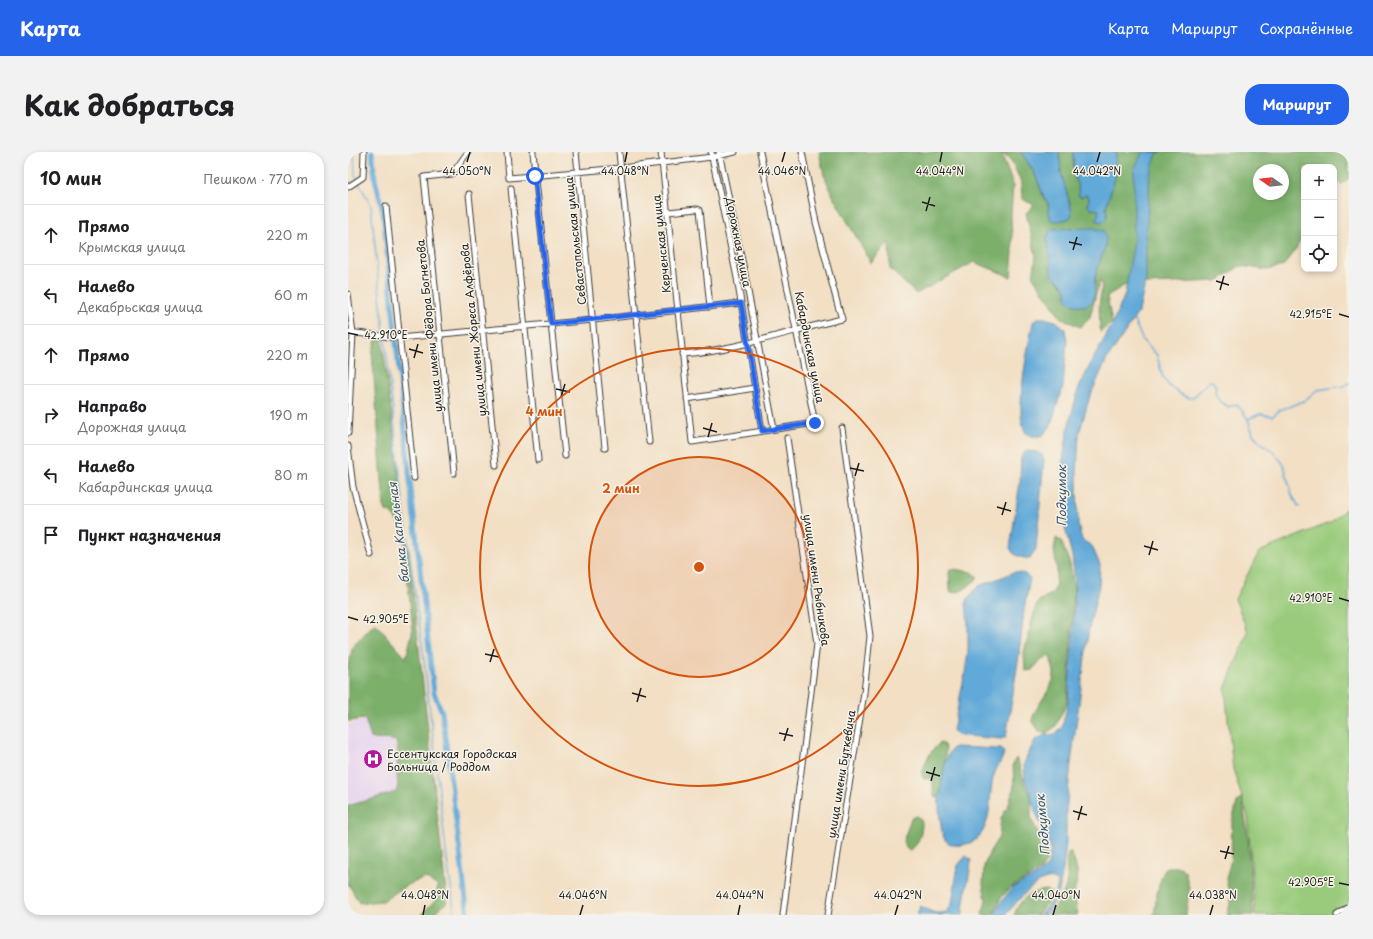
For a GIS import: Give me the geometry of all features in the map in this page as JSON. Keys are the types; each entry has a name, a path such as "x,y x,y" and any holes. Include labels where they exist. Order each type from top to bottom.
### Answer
{"street":[{"path":"349,187 363,177 364,152"},
{"name":"улица имени Фёдора Богнетова","path":"454,473 424,177 452,174 468,152"},
{"path":"507,152 509,178 621,168 662,163 711,154 735,152"},
{"path":"533,152 565,456"},
{"name":"Севастопольская улица","path":"576,152 605,448"},
{"path":"619,152 649,442"},
{"name":"Керченская улица","path":"661,152 692,442"},
{"name":"Кабардинская улица","path":"692,442 815,423 760,152"},
{"path":"682,354 748,344 842,319 816,222 802,152"},
{"name":"Дорожная улица","path":"711,154 732,252 762,431"},
{"name":"Дорожная улица","path":"719,154 758,341 774,429"},
{"path":"511,188 538,460"},
{"name":"улица имени Жореса Алфёрова","path":"468,194 496,465"},
{"path":"386,206 414,478"},
{"path":"668,212 700,210 710,307"},
{"path":"348,294 350,333 348,433"},
{"path":"350,333 399,338 441,335 593,320 741,303"},
{"path":"687,399 755,388"},
{"name":"улица имени Буткевича","path":"828,915 864,693 870,636 842,428"},
{"name":"улица имени Рыбникова","path":"783,915 817,644 787,438"},
{"path":"348,446 351,488 370,555"},
{"path":"1337,915 1349,907"}],"shaded area":[{"name":"Ессентукская Городская Больница / Роддом","path":"387,714 406,792 348,807 348,725"}],"green space":[{"path":"819,152 1000,152 1013,183 1011,217 1013,252 1011,277 974,262 916,294 890,269 889,242 871,263 834,198 824,175"},
{"path":"1000,152 1021,152 1035,174 1043,195 1048,203 1050,217 1070,202 1062,178 1059,152 1073,152 1074,175 1079,196 1087,195 1089,197 1088,206 1107,216 1106,207 1115,177 1116,152 1349,152 1349,178 1342,184 1337,182 1337,164 1301,164 1301,239 1294,253 1283,266 1267,270 1240,266 1218,281 1125,285 1107,296 1112,323 1100,332 1099,306 1102,284 1100,280 1090,317 1080,327 1061,318 1033,277 1036,256 1026,213 1034,205 1022,199 1021,182 1012,162","holes":["1047,237 1096,272 1095,284 1067,295 1065,288 1053,276"]},
{"path":"382,339 408,549 447,902 433,915 422,914 435,900 438,886 425,878 407,885 383,901 359,903 348,883 348,806 396,792 398,785 398,753 396,741 371,738 365,719 348,721 348,666 353,646 375,623 406,658 413,629 406,567 404,532 391,513 386,511 384,506 372,353 376,340"},
{"path":"1349,506 1349,915 1255,915 1248,817 1233,769 1225,689 1248,632 1235,599 1259,552 1331,522"},
{"path":"1056,538 1061,541 1070,564 1074,589 1067,703 1055,727 1045,734 1039,731 1032,720 1051,685 1054,674 1053,667 1050,656 1040,661 1032,670 1025,671 1024,652 1036,606 1040,600 1051,594 1055,589 1057,570 1054,550"},
{"path":"950,569 972,572 977,576 977,579 962,591 955,593 951,592"},
{"path":"940,743 943,744 946,749 939,797 936,798 933,793 933,780 930,778 924,779 922,776 928,758"},
{"path":"1016,758 1031,797 1031,819 1045,846 1047,856 1046,862 1041,870 1010,888 1001,898 993,915 982,915 986,901 983,884 984,866 990,851 999,837 1001,818 1009,804 1014,787 1013,764"},
{"path":"1242,797 1248,837 1253,915 1227,915 1232,896 1226,879 1231,860 1232,822 1237,802"},
{"path":"917,816 922,822 921,834 914,847 911,850 908,850 903,842 911,818"},
{"path":"1070,851 1078,875 1074,894 1078,915 1048,915 1058,903 1065,889 1067,879 1067,856"},
{"path":"1167,867 1180,867 1185,871 1189,888 1186,915 1154,915 1159,883"},
{"path":"1046,890 1051,893 1048,902 1038,915 1014,915 1016,909 1026,897 1035,892"}],"water":[{"path":"1021,152 1059,152 1061,172 1072,214 1069,219 1057,221 1051,220 1048,203 1043,195 1035,174"},
{"path":"1073,152 1116,152 1115,177 1106,207 1107,216 1102,223 1096,220 1099,210 1088,206 1089,197 1087,195 1082,197 1079,196 1074,175"},
{"name":"Подкумок","path":"1143,152 1160,152 1157,154 1150,174 1146,237 1146,279 1139,311 1106,361 1090,396 1079,434 1077,473 1078,524 1082,540 1092,546 1100,565 1099,586 1089,628 1071,763 1066,813 1066,843 1059,892 1050,910 1045,915 1040,915 1052,900 1058,882 1052,879 1045,879 1030,889 1006,915 994,915 1012,888 1038,874 1048,866 1051,848 1033,806 1030,792 1025,780 1024,763 1035,740 1045,735 1055,734 1062,727 1068,703 1075,581 1072,556 1065,528 1069,514 1062,466 1068,428 1078,390 1112,325 1125,294 1134,240 1134,169"},
{"path":"1094,228 1104,231 1106,242 1095,276 1094,297 1088,305 1075,305 1072,304 1066,297 1065,288 1051,274 1047,237 1052,229"},
{"path":"1037,318 1056,321 1065,329 1067,341 1063,387 1050,427 1042,436 1030,436 1027,434 1023,426 1021,398 1025,363 1033,322"},
{"path":"1025,451 1037,452 1042,455 1044,460 1036,549 1030,559 1016,555 1010,548 1020,482 1021,457"},
{"path":"1015,572 1025,574 1030,579 1024,610 1019,655 1006,737 1001,739 956,735 953,730 968,651 966,604 968,598 979,586"},
{"path":"954,747 1001,749 1004,753 993,778 989,814 985,828 975,840 961,845 950,844 944,838 939,812 939,799 944,767 950,751"},
{"path":"966,856 971,860 963,915 917,915 920,906 935,913 947,912 952,904 958,865"}],"waterway":[{"name":"балка Капельная","path":"354,152 355,176 371,205 406,527 424,659 447,860 455,915"},
{"path":"372,152 375,179 383,212 410,481 434,693 442,712 468,915"},
{"path":"1133,318 1143,341 1157,355 1162,375 1168,385 1179,393 1191,398 1194,397 1210,381 1213,382 1216,387 1215,394 1220,401 1228,407 1237,404 1248,419 1253,434 1259,441 1274,452 1284,465 1292,495 1299,507"},
{"path":"1248,419 1260,414 1273,416 1280,410 1304,401 1317,390 1344,386 1349,383"}],"place":[{"name":"Ессентукская Городская Больница / Роддом","path":"373,759"}],"route":[{"path":"535,176 551,324 741,303 762,431 815,423"}]}
